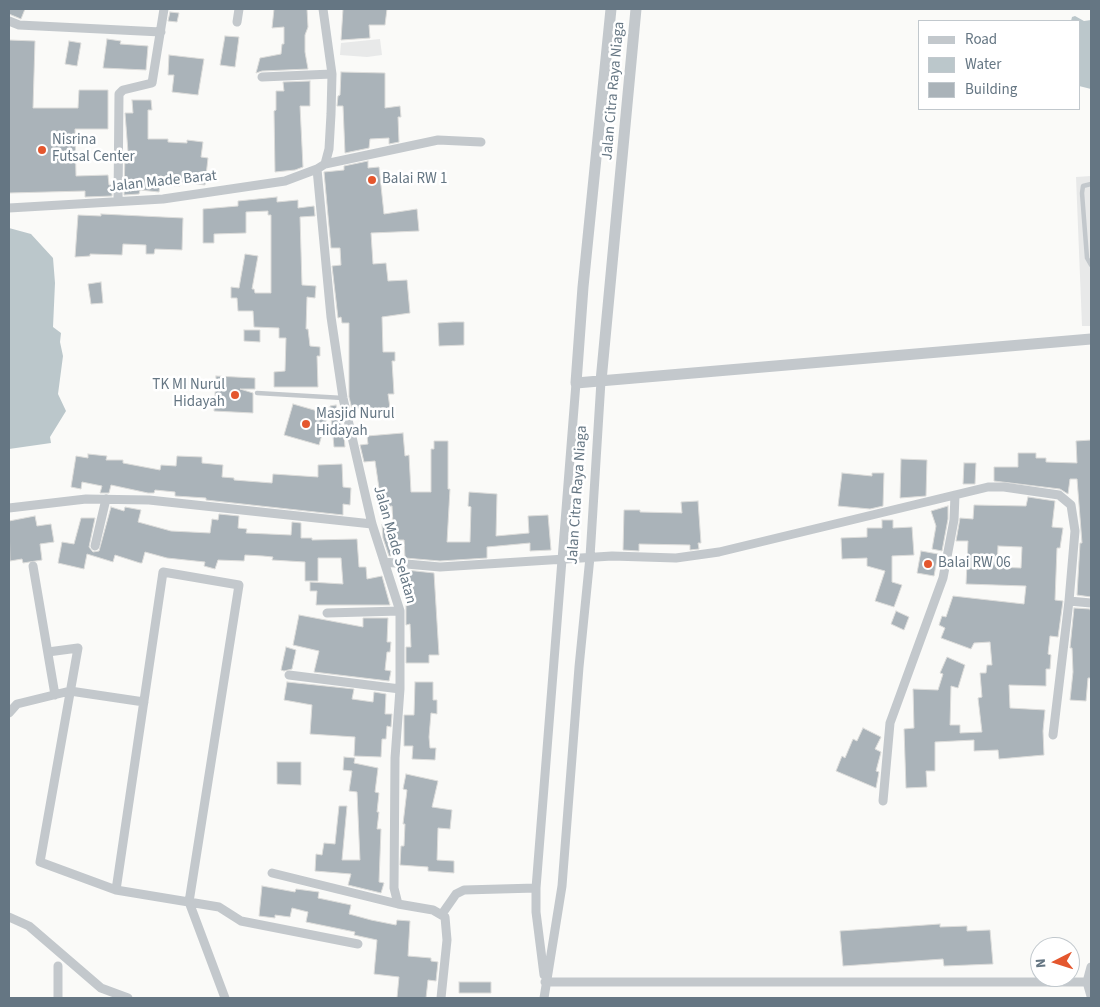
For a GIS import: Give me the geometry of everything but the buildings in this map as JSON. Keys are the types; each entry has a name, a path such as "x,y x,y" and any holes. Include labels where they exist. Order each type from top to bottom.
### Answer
{"street":[{"path":"118,201 120,94 123,90 152,83 164,9"},
{"path":"237,22 239,9"},
{"name":"Jalan Made Selatan","path":"323,9 332,74 329,149 321,167 331,316 343,398 372,524 400,610 400,689 395,758 393,860 398,904"},
{"name":"Jalan Citra Raya Niaga","path":"545,982 536,912 536,888 576,383 611,9"},
{"name":"Jalan Citra Raya Niaga","path":"544,998 545,982 562,886 578,667 590,557 601,381 636,9"},
{"path":"9,21 19,25 160,32"},
{"path":"262,77 332,74"},
{"name":"Jalan Made Barat","path":"9,208 163,199 285,181 321,167 424,142 456,140 481,142"},
{"path":"576,383 1091,339"},
{"path":"384,562 440,567 590,557 676,558 719,552 988,487 1004,487 1059,495 1067,500 1073,511 1075,531 1069,601 1053,735"},
{"path":"883,801 890,723 943,578 954,520 955,495"},
{"path":"9,508 86,498 149,500 372,524"},
{"path":"95,546 106,499"},
{"path":"33,566 56,694"},
{"path":"116,890 163,572 240,585 189,902 225,998"},
{"path":"1069,601 1091,603"},
{"path":"328,613 400,610"},
{"path":"48,652 78,648 40,862 116,890 219,907 241,921 358,944"},
{"path":"289,675 400,689"},
{"path":"9,713 17,704 70,691 144,702"},
{"path":"272,873 398,904 434,910 442,914 446,922 447,940 441,998"},
{"path":"442,914 456,894 464,890 536,888"},
{"path":"9,917 29,926 101,988 128,998"},
{"path":"58,966 58,998"},
{"path":"1091,967 1087,982 1091,996"},
{"path":"545,982 1087,982"}],"lane":[{"path":"1091,184 1083,186 1082,193 1087,258 1091,265"},
{"path":"257,393 343,398"}],"shaded area":[{"path":"380,39 382,55 367,57 340,55 341,43"},
{"path":"1091,176 1091,326 1082,326 1076,177"}],"water":[{"path":"1075,16 1084,21 1091,20 1091,89 1080,86 1080,20 1071,20 1072,17"},
{"path":"9,228 31,234 53,258 55,283 53,327 61,333 60,342 63,356 58,394 66,411 50,437 51,443 9,449"}],"place":[{"name":"Nisrina Futsal Center","path":"42,150"},
{"name":"Balai RW 1","path":"372,180"},
{"name":"TK MI Nurul Hidayah","path":"235,395"},
{"name":"Masjid Nurul Hidayah","path":"306,424"},
{"name":"Balai RW 06","path":"928,564"}]}
